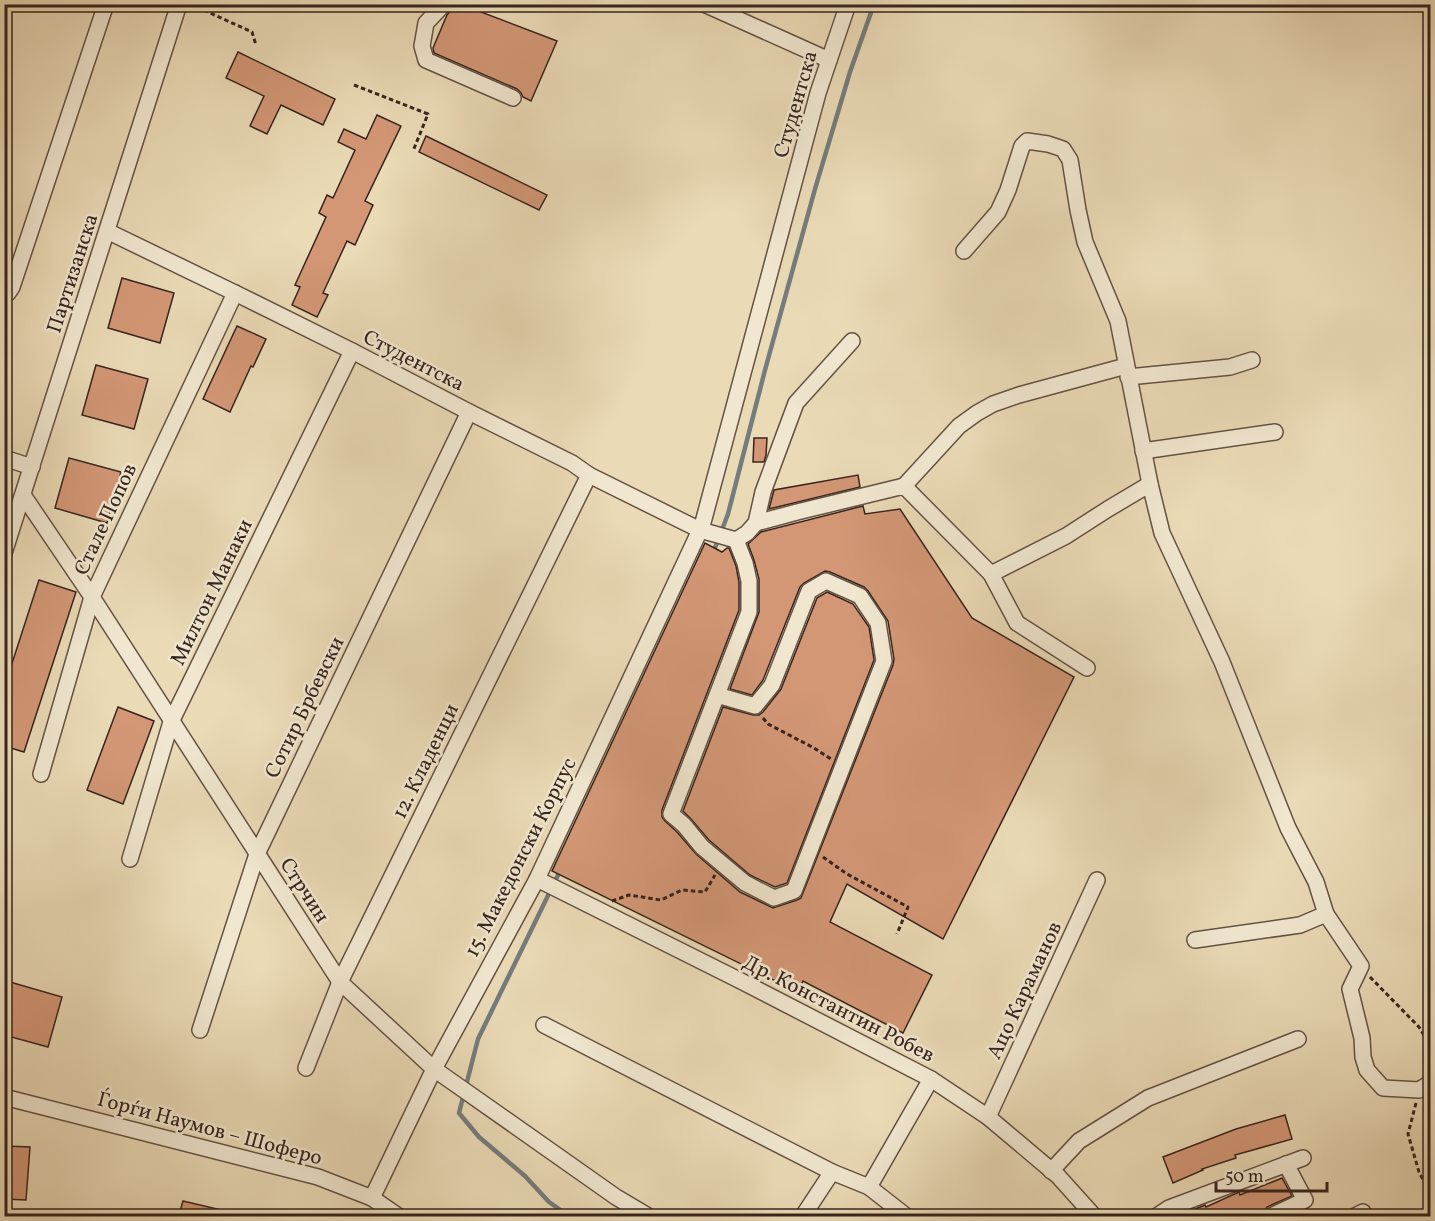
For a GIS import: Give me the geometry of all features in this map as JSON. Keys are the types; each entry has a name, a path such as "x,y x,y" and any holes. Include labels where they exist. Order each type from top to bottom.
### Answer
{"street":[{"path":"4,294 8,293 12,286 106,4"},
{"name":"Партизанска","path":"4,554 179,4"},
{"path":"444,4 426,23 422,46 426,60 513,98"},
{"path":"704,4 829,60"},
{"name":"Студентска","path":"107,231 352,351 572,463 589,475 700,530 818,93 848,4"},
{"path":"964,251 998,212 1008,190 1022,146 1027,141 1035,141 1063,149 1070,160 1085,242 1118,321 1143,451 1162,533 1222,662 1288,828 1316,882 1326,914 1360,966 1350,989 1367,1070 1383,1088 1425,1086"},
{"name":"Стале Попов","path":"41,774 92,597 235,293"},
{"path":"700,530 736,540 756,523 763,492 796,403 852,341"},
{"name":"Милтон Манаки","path":"130,859 171,722 352,351"},
{"path":"756,523 904,486 959,426 993,404 1019,395 1127,372 1230,367 1252,360"},
{"name":"Сотир Брбевски","path":"200,1030 257,854 470,412"},
{"path":"1143,451 1275,432"},
{"path":"4,458 32,467"},
{"name":"12. Кладенци","path":"306,1068 340,982 589,475"},
{"path":"991,574 1066,536 1150,484"},
{"path":"904,486 991,574 1017,622 1087,668"},
{"name":"Стрчин","path":"23,495 92,597 340,982 434,1069 616,1197 648,1216"},
{"name":"15. Македонски Корпус","path":"372,1198 434,1069 537,879 700,530"},
{"path":"717,695 755,706 772,686 809,591 826,581 860,596 878,623 884,661 794,891 774,898 745,883 702,847 684,825 671,814 748,612 749,581 736,540"},
{"name":"Др. Константин Робев","path":"537,879 930,1079 988,1117 1051,1171 1092,1216"},
{"name":"Ацо Караманов","path":"988,1117 1097,880"},
{"path":"1195,940 1300,925 1326,914"},
{"path":"544,1025 832,1172 869,1187 906,1216"},
{"path":"1051,1171 1079,1141 1148,1098 1298,1039"},
{"path":"869,1187 930,1079"},
{"name":"Ѓорѓи Наумов – Шоферо","path":"4,1097 318,1177 372,1198 398,1216"},
{"path":"1157,1216 1169,1208 1303,1158"},
{"path":"1271,1216 1305,1200 1286,1164"},
{"path":"803,1216 832,1172"}],"path":[{"path":"197,7 252,32 256,45"},
{"path":"354,85 428,114 413,151"},
{"path":"768,724 843,766"},
{"path":"811,849 847,874 908,907 897,934"},
{"path":"588,905 629,895 661,900 682,890 705,892 722,864"},
{"path":"1360,966 1419,1027 1431,1045"},
{"path":"1425,1086 1408,1134 1419,1172 1431,1193"}],"building":[{"path":"454,4 460,4 557,41 531,101 523,97 517,89 434,53 433,48"},
{"path":"238,52 335,99 323,125 281,105 267,134 250,126 264,96 226,78"},
{"path":"377,115 401,126 365,201 373,205 355,245 347,241 323,293 328,295 317,317 292,305 300,287 295,285 326,217 319,213 327,195 333,198 355,150 338,142 344,129 366,139"},
{"path":"426,136 547,195 539,210 419,152"},
{"path":"122,278 174,293 160,343 108,328"},
{"path":"237,326 266,339 230,412 203,399"},
{"path":"96,365 148,379 134,429 82,415"},
{"path":"754,438 767,438 764,462 753,462"},
{"path":"69,458 121,472 107,523 55,508"},
{"path":"858,475 860,487 769,509 774,490"},
{"path":"863,506 865,514 900,509 972,618 1074,677 943,939 847,884 830,922 932,975 903,1033 803,981 798,992 552,871 705,543 722,552 729,548 739,582 739,610 662,810 662,817 696,854 740,892 773,908 801,898 894,659 888,621 868,591 864,587 825,571 800,587 763,680 752,695 730,689 759,612 759,579 748,544 761,532"},
{"path":"39,580 76,592 24,752 4,746 4,688"},
{"path":"827,592 853,604 869,627 874,660 787,883 775,887 750,875 709,840 683,811 723,707 753,715 763,712 781,689 817,598"},
{"path":"118,707 154,721 123,804 87,790"},
{"path":"10,982 62,997 48,1047 4,1035 4,1002"},
{"path":"1285,1115 1292,1139 1235,1155 1236,1158 1202,1169 1173,1183 1163,1157 1236,1129"},
{"path":"5,1146 30,1147 26,1200 4,1199"},
{"path":"1282,1178 1292,1196 1267,1207 1262,1214 1256,1216 1178,1216 1205,1205 1206,1207 1239,1192 1240,1195"},
{"path":"183,1201 230,1212 229,1216 179,1215"}],"waterway":[{"path":"713,553 728,514 815,189 850,72 874,4"},
{"path":"561,869 478,1039 459,1113 479,1137 525,1176 549,1202 569,1216"}]}
